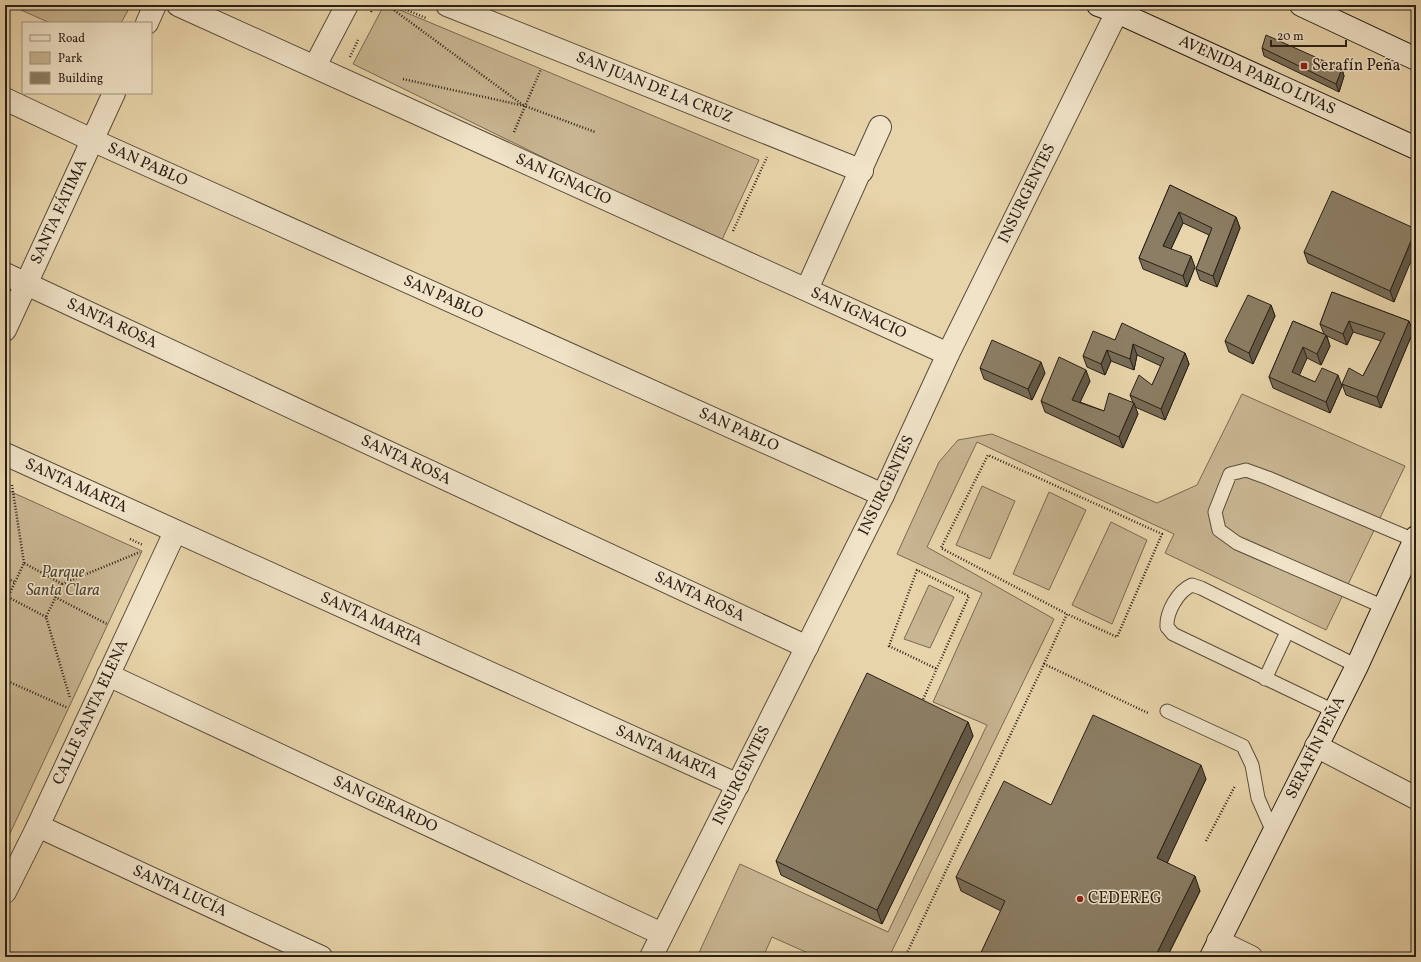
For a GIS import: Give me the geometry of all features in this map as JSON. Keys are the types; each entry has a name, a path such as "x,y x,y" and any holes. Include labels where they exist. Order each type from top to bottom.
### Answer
{"street":[{"path":"147,22 155,5"},
{"name":"SAN IGNACIO","path":"178,5 948,354"},
{"path":"315,66 347,5"},
{"name":"SAN JUAN DE LA CRUZ","path":"447,5 862,171"},
{"path":"1301,5 1416,59"},
{"name":"AVENIDA PABLO LIVAS","path":"1108,8 1416,148"},
{"name":"INSURGENTES","path":"651,957 883,495 1108,8"},
{"name":"SANTA FÁTIMA","path":"5,330 114,94"},
{"name":"SAN PABLO","path":"5,99 92,140 883,495"},
{"path":"807,289 862,171 880,127"},
{"name":"SANTA ROSA","path":"5,274 807,647"},
{"name":"SANTA MARTA","path":"5,454 738,785"},
{"name":"CALLE SANTA ELENA","path":"5,892 38,826 175,532"},
{"name":"SERAFÍN PEÑA","path":"1215,949 1272,832 1357,666 1414,546"},
{"name":"SAN GERARDO","path":"108,675 662,934"},
{"path":"1316,746 1416,798"},
{"name":"SANTA LUCÍA","path":"38,826 321,957"},
{"path":"1215,949 1251,957"}],"lane":[{"path":"1384,607 1237,543 1219,530 1214,512 1230,474 1246,470 1268,478 1414,546"},
{"path":"1334,711 1173,634 1167,627 1168,613 1182,593 1192,585 1201,588 1357,666"},
{"path":"1265,679 1287,632"},
{"path":"1167,711 1243,746 1252,765 1258,798 1272,832"}],"path":[{"path":"387,5 525,106"},
{"path":"511,139 542,66"},
{"path":"400,78 525,106 595,132"},
{"path":"988,455 1162,534 1117,637 1067,614 941,548 988,455"},
{"path":"9,483 20,488"},
{"path":"12,485 24,563 6,597 46,617"},
{"path":"128,538 150,548"},
{"path":"72,703 46,617 55,598 62,584 146,550"},
{"path":"24,563 62,584"},
{"path":"921,703 937,669 969,596 917,570 889,646 937,669"},
{"path":"5,578 15,582"},
{"path":"55,598 113,627"},
{"path":"905,957 1067,614"},
{"path":"1044,664 1150,714"},
{"path":"5,680 74,710"},
{"path":"1206,841 1238,782"}],"green space":[{"path":"10,5 131,5 122,22 48,22"},
{"path":"384,5 388,5 759,160 720,244 353,64"},
{"path":"1242,394 1405,466 1326,630 1165,553 1174,534 977,442 927,547 1054,619 889,957 817,957 772,937 763,957 697,957 740,864 888,932 987,725 933,702 982,593 897,554 939,462 958,440 992,434 1157,503 1197,485"},
{"path":"982,486 1015,501 990,559 956,545"},
{"name":"Parque Santa Clara","path":"5,489 142,551 5,844"},
{"path":"1049,492 1086,510 1049,590 1013,574"},
{"path":"1111,522 1147,540 1112,624 1072,605"},
{"path":"929,585 954,597 930,648 904,639"}],"building":[{"path":"1266,35 1342,69 1336,84 1262,48"},
{"path":"1170,185 1236,217 1213,276 1196,269 1212,228 1179,212 1163,246 1191,256 1183,276 1139,258"},
{"path":"1332,191 1416,229 1390,291 1304,252"},
{"path":"1332,292 1409,321 1377,397 1342,384 1349,368 1363,376 1385,333 1349,321 1343,334 1320,324"},
{"path":"1248,295 1271,305 1249,353 1225,341"},
{"path":"1293,321 1326,335 1317,354 1303,347 1292,372 1315,382 1322,368 1338,375 1326,402 1269,377"},
{"path":"1122,323 1185,353 1161,409 1130,395 1139,375 1152,385 1164,358 1133,344 1130,359 1107,350 1101,364 1083,356 1093,331 1115,340"},
{"path":"992,340 1041,362 1028,389 980,368"},
{"path":"1059,357 1086,370 1072,400 1104,411 1109,393 1134,403 1119,437 1041,401"},
{"path":"867,673 968,722 877,910 776,861"},
{"path":"1093,715 1201,765 1157,858 1195,876 1155,957 1118,957 1112,954 1110,957 979,957 1005,901 956,877 1004,781 1051,805"}],"place":[{"name":"Serafín Peña","path":"1304,66"},
{"name":"CEDEREG","path":"1080,899"}]}
